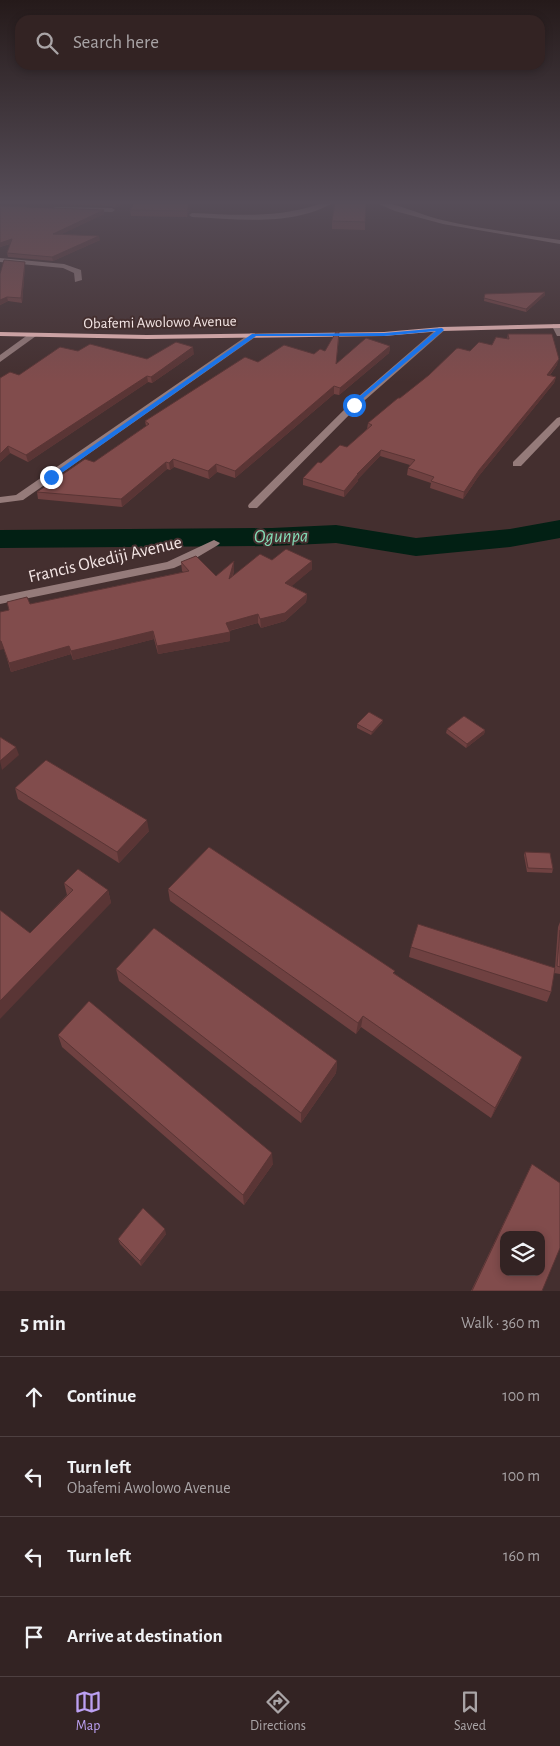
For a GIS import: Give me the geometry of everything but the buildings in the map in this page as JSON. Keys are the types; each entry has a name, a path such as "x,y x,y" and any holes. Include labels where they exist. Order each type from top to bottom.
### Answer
{"main road":[{"name":"Obafemi Awolowo Avenue","path":"0,334 32,336 384,334 442,329 559,329"}],"street":[{"path":"13,261 64,266 78,272 78,280"},
{"path":"253,506 354,405 442,329"},
{"path":"0,500 19,498 254,335"},
{"path":"0,359 32,336"},
{"path":"517,464 560,420"},
{"name":"Francis Okediji Avenue","path":"0,600 170,565 192,556 214,543"}],"waterway":[{"name":"Ogunpa","path":"0,539 272,537 336,534 416,547 510,538 560,529"}],"route":[{"path":"51,477 254,335 384,334 442,329 354,405"}]}
